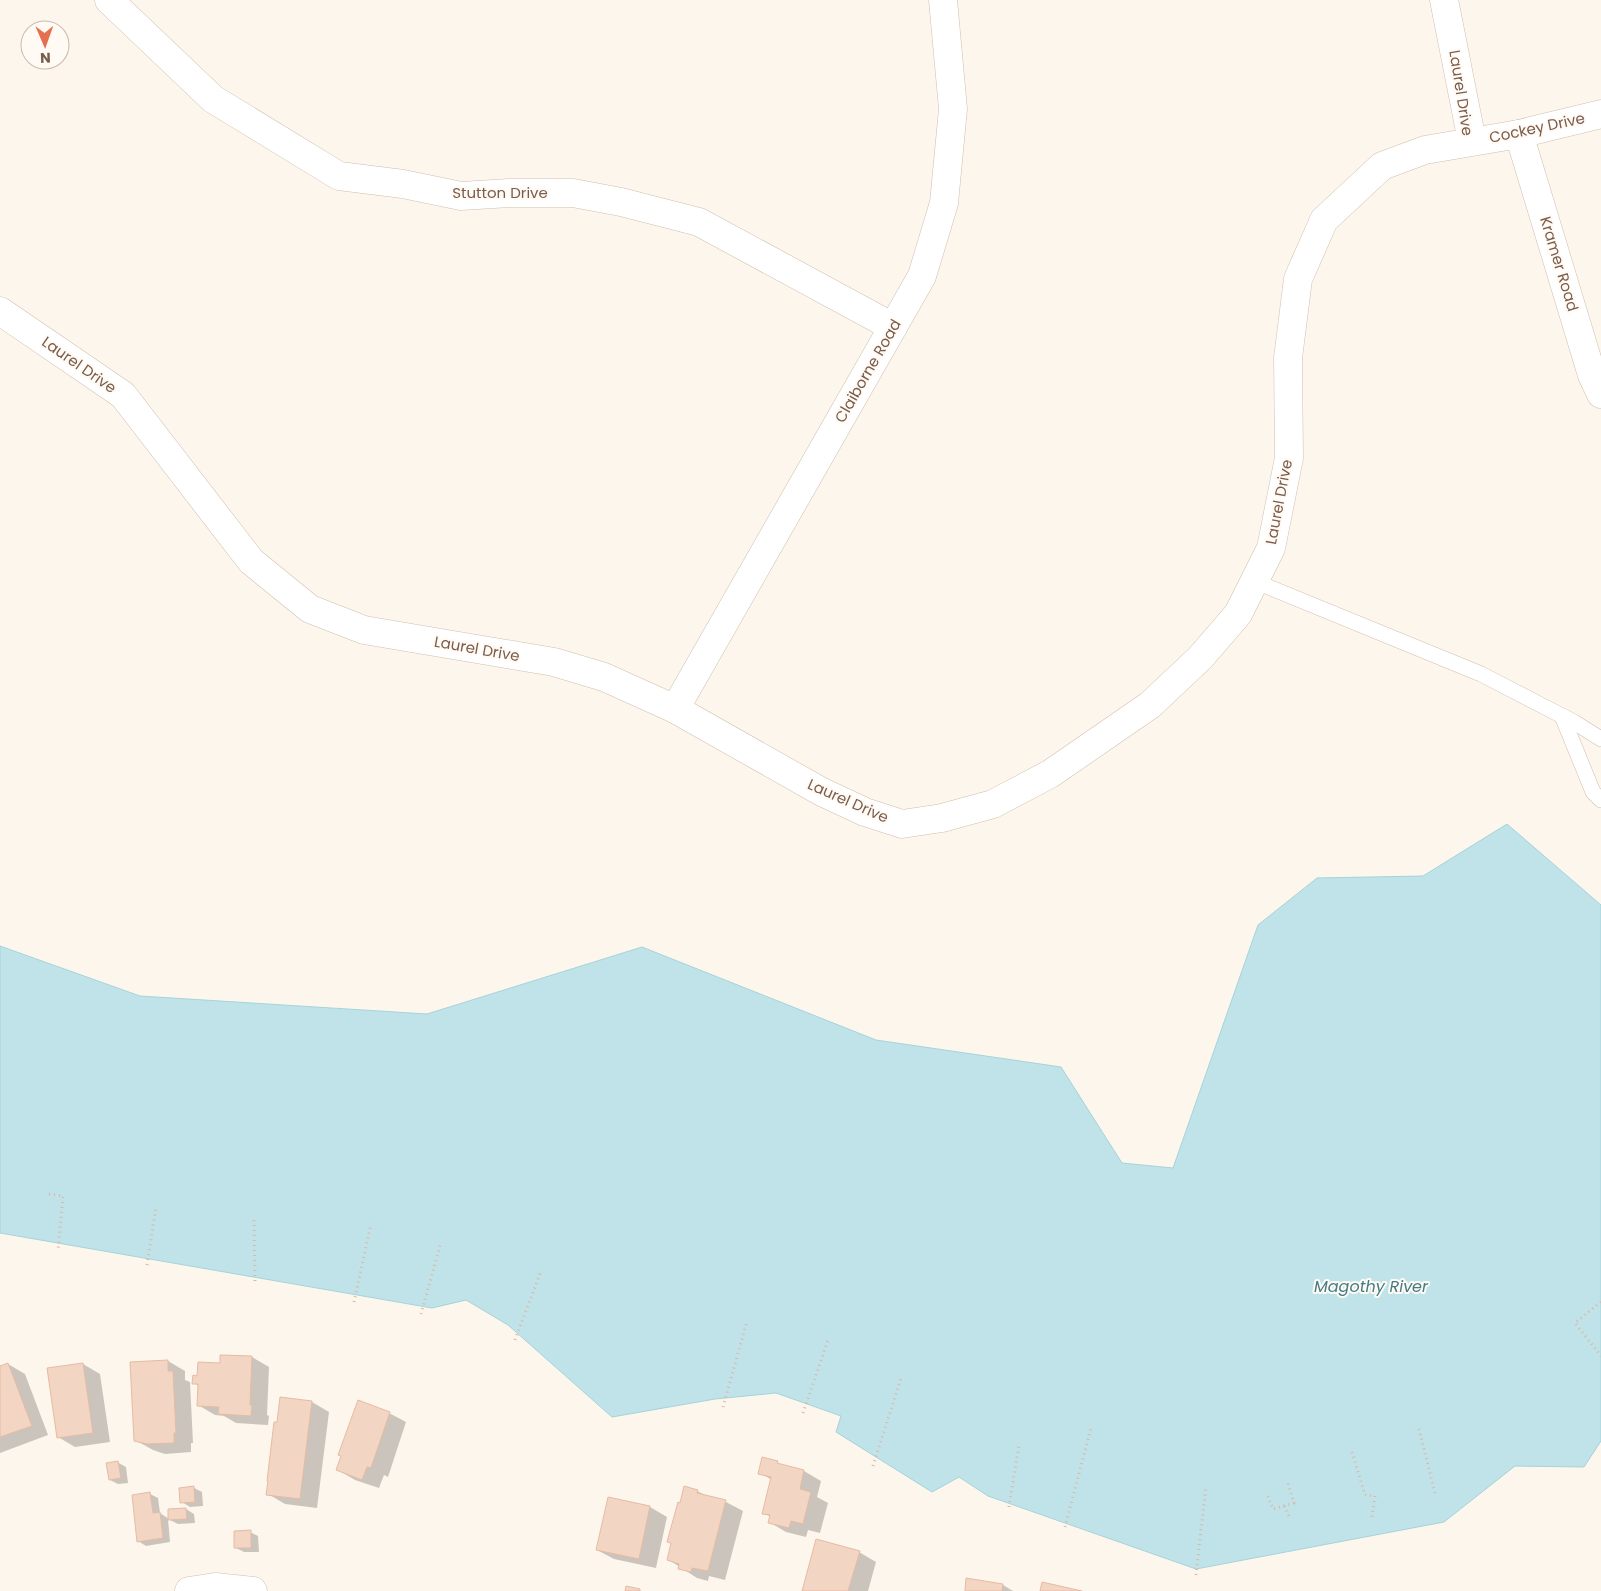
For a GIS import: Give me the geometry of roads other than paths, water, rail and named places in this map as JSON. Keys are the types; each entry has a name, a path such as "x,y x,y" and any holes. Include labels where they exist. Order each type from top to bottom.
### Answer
{"street":[{"name":"Stutton Drive","path":"109,0 213,99 339,176 403,184 461,196 509,193 574,193 621,202 699,222 893,327"},
{"name":"Claiborne Road","path":"675,709 922,276 944,203 953,109 943,0"},
{"name":"Laurel Drive","path":"0,311 123,395 251,560 310,608 364,630 554,662 604,677 675,709 822,792 865,812 902,824 942,818 993,804 1050,774 1150,705 1200,658 1238,614 1271,548 1289,458 1288,358 1298,279 1324,220 1382,166 1425,150 1472,141 1444,0"},
{"name":"Cockey Drive","path":"1472,141 1520,134 1601,114"},
{"name":"Kramer Road","path":"1520,134 1592,375 1601,394"},
{"path":"189,1591 215,1587 254,1591"}],"lane":[{"path":"1254,581 1481,674 1562,716 1601,739"},
{"path":"1562,716 1594,792 1601,800"}],"water":[{"name":"Magothy River","path":"1507,824 1601,905 1601,1441 1584,1467 1515,1466 1444,1522 1196,1569 988,1496 959,1477 932,1492 836,1432 841,1416 776,1393 715,1399 612,1417 508,1325 466,1300 432,1308 0,1233 0,946 140,996 427,1014 642,947 876,1040 1061,1067 1122,1163 1173,1168 1258,925 1317,878 1423,876"}]}
